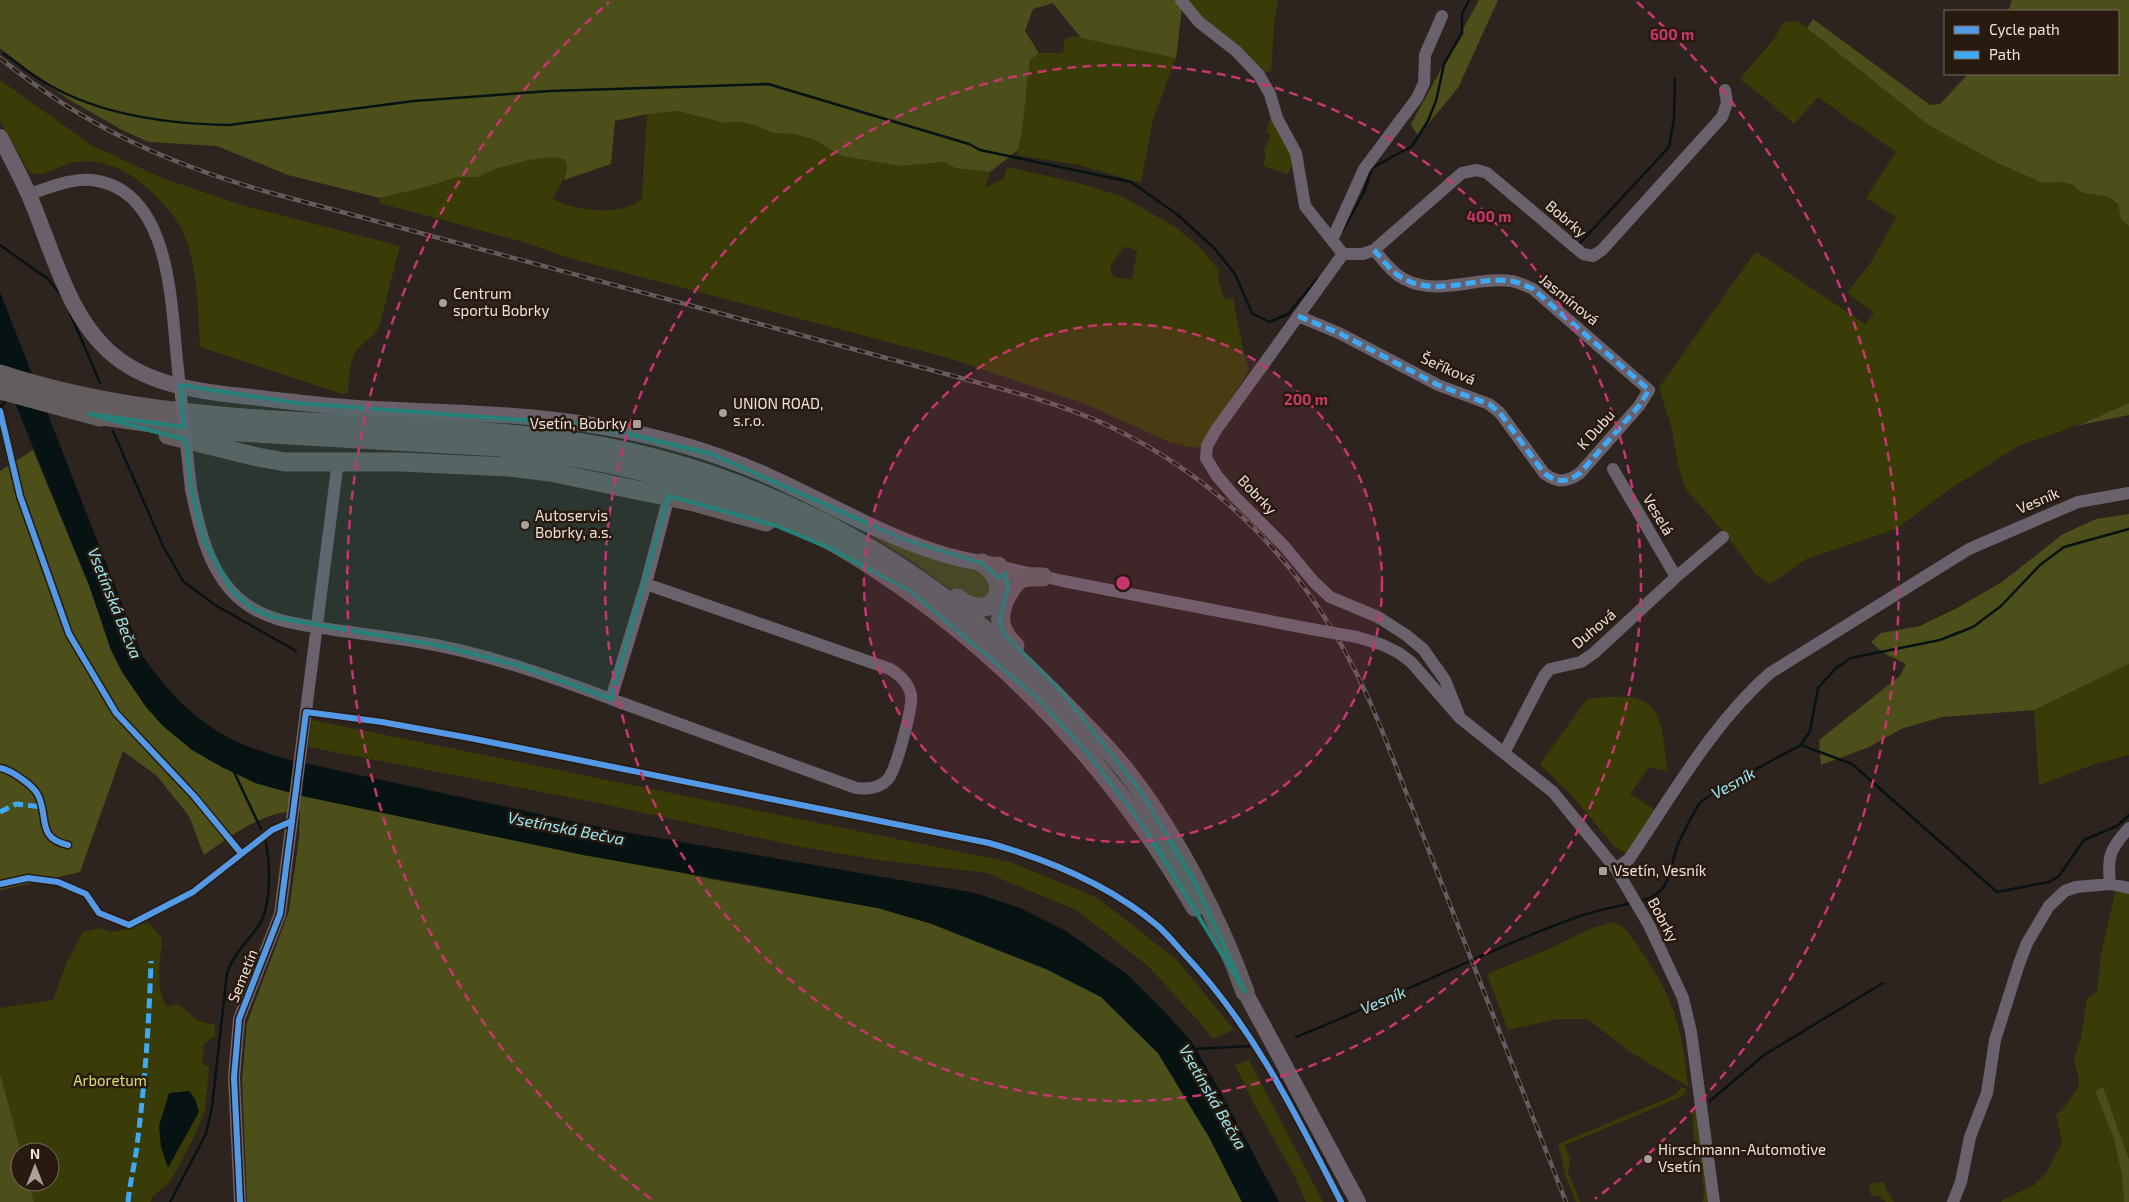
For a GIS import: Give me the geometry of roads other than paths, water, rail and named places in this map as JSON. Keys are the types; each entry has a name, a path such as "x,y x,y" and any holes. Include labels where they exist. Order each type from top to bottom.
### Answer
{"highway":[{"path":"0,374 46,388 90,406 257,457 285,462 338,461 455,464 550,472 669,496 752,518 798,533 910,591"},
{"path":"0,390 90,406 202,430 499,447 562,455 624,466 695,485 787,520 833,543 910,591 986,651 1036,698 1088,754 1143,826 1175,874 1233,975 1245,992"},
{"path":"90,406 150,409 203,416 484,432 548,438 620,450 700,472 792,507 839,530 885,557 966,614 996,639 1055,694 1102,743"},
{"path":"885,557 927,576 972,608 981,608 991,603 998,592 1001,576"},
{"path":"1001,576 1017,580 1025,577 1043,577"},
{"path":"1001,576 1000,625 1004,634 1062,692 1135,783 1196,884 1224,941 1245,992"}],"main road":[{"path":"0,137 29,194 63,279 87,326 94,336 118,360 132,369 155,378 198,390 356,408 529,417 621,430 720,457 767,476 903,539 1001,576"},
{"path":"1245,992 1358,1202"}],"street":[{"path":"1182,0 1199,22 1236,51 1259,74 1270,94 1277,118 1296,153 1305,206 1343,254 1363,254 1374,250"},
{"path":"1332,240 1364,169 1417,98 1424,83 1425,55 1442,16"},
{"name":"Bobrky","path":"1374,250 1462,173 1477,170 1487,173 1583,254 1594,256 1602,250 1722,117 1727,103 1725,90"},
{"path":"29,194 71,181 91,180 114,186 135,202 154,229 161,249 170,292 191,489 204,542 215,567 240,600 260,613 272,618 441,646 520,666 856,788 866,789 879,786 888,779 894,769 911,706 906,683 899,674 890,669 646,584"},
{"name":"Jasmínová","path":"1374,250 1393,271 1404,279 1416,284 1446,286 1495,280 1512,281 1533,289 1649,390"},
{"name":"Bobrky","path":"1343,254 1216,430 1207,446 1206,458 1217,476 1235,497 1284,546 1330,597 1378,617 1406,635 1423,649 1445,680 1460,718"},
{"name":"Šeříková","path":"1298,316 1339,333 1438,385 1488,404 1500,413 1544,472 1552,479 1560,482"},
{"name":"K Dubu","path":"1560,482 1580,473 1639,406 1649,390"},
{"name":"Semetín","path":"240,1202 234,1077 239,1019 280,914 338,461"},
{"name":"Veselá","path":"1613,470 1676,577"},
{"name":"Vesník","path":"1616,870 1629,859 1706,745 1754,687 1770,673 1970,549 2078,502 2129,493"},
{"path":"611,699 646,584 669,496"},
{"name":"Duhová","path":"1504,753 1544,676 1550,669 1581,662 1594,653 1676,577 1723,537"},
{"name":"Bobrky","path":"1001,576 1043,577 1357,637 1383,645 1405,658 1460,718 1553,792 1616,870 1650,926 1683,998 1691,1032 1714,1202"},
{"path":"2110,884 2110,853 2114,845 2129,828"},
{"path":"1954,1202 1961,1182 1970,1138 1987,1093 1995,1040 2018,964 2027,943 2049,906 2061,894 2076,887 2110,884 2129,888"}],"water":[{"name":"Vsetínská Bečva","path":"0,292 142,655 162,682 186,707 212,728 242,744 290,760 613,830 975,893 1020,908 1064,930 1127,974 1192,1042 1279,1202 1242,1202 1209,1137 1158,1053 1101,997 1046,969 932,924 878,908 583,855 302,796 255,783 192,750 163,726 146,707 122,672 111,650 89,585 0,366"},
{"path":"189,1091 195,1099 199,1112 168,1168 161,1147 159,1126 169,1093"}],"waterway":[{"path":"1343,230 1364,192 1372,168 1412,146 1428,121 1436,101 1444,64 1462,33 1462,14 1469,0"},
{"path":"4,54 33,75 71,96 114,111 184,123 229,125 414,101 550,91 768,84 969,144 980,150 1131,182 1178,215 1215,249 1235,274 1252,313 1269,322 1288,314 1318,278"},
{"path":"1579,244 1669,147 1674,119 1675,79"},
{"path":"0,245 48,279 61,295"},
{"path":"70,313 100,383"},
{"path":"0,407 8,399"},
{"path":"113,431 163,546 183,581 215,605 296,651"},
{"name":"Vesník","path":"1640,901 1651,897 1664,886 1679,842 1699,804 1704,799 1801,745 1810,731 1818,688 1836,668 1851,658 1940,640 1973,627 2001,606 2040,565 2064,547 2129,529"},
{"path":"1801,745 1852,764 1997,892 2049,882 2059,876 2084,840 2117,826 2129,815"},
{"path":"234,772 261,829"},
{"path":"170,1202 206,1134 212,1107 227,973 237,954 259,925 266,907 269,884 266,842"},
{"name":"Vesník","path":"1296,1037 1544,930 1599,910 1632,903"},
{"path":"1710,1101 1764,1055 1883,983"},
{"name":"Vesník","path":"1193,1049 1252,1046"}],"railway":[{"path":"0,58 64,104 97,124 130,141 200,170 275,194 1028,396 1113,428 1160,454 1202,483 1241,516 1276,552 1307,591 1335,634 1360,680 1381,728 1566,1202"}],"place":[{"name":"Centrum sportu Bobrky","path":"443,303"},
{"name":"UNION ROAD, s.r.o.","path":"723,413"},
{"name":"Vsetín, Bobrky","path":"637,424"},
{"name":"Autoservis Bobrky, a.s.","path":"525,525"},
{"name":"Vsetín, Vesník","path":"1603,871"},
{"name":"Hirschmann-Automotive Vsetín","path":"1648,1159"}],"park label":[{"name":"Arboretum","path":"110,1081"}]}
